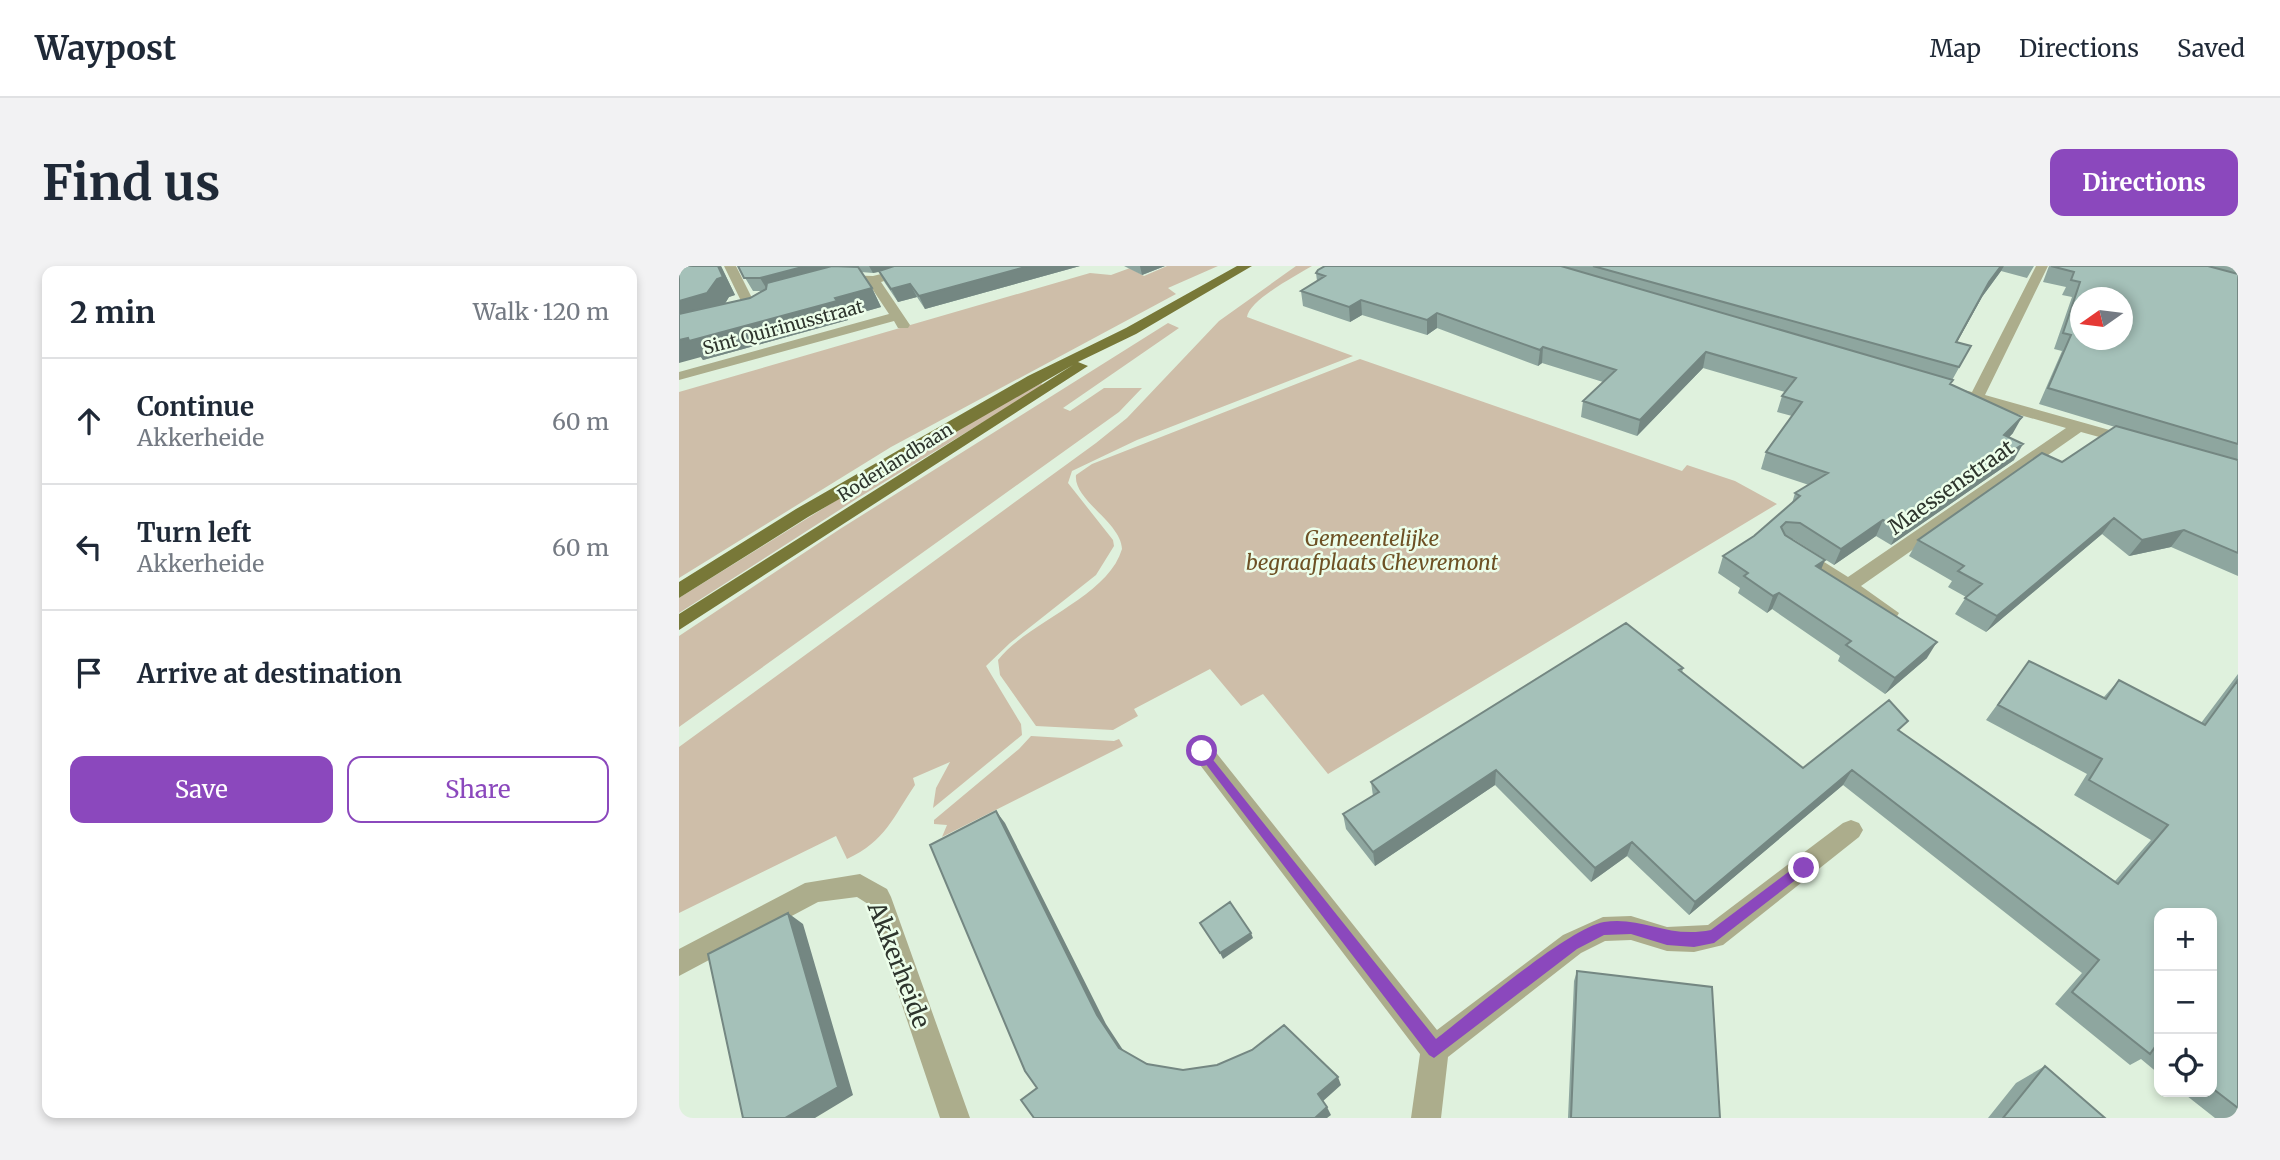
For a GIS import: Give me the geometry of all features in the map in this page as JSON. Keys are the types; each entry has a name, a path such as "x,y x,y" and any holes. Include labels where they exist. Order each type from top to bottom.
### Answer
{"main road":[{"name":"Roderlandbaan","path":"679,591 802,513 1033,379 1131,331 1246,266"},
{"name":"Roderlandbaan","path":"679,623 829,525 1050,389 1131,331"}],"street":[{"path":"730,266 746,299"},
{"name":"Sint Quirinusstraat","path":"831,281 844,277 873,280 927,266"},
{"path":"1976,398 2042,266"},
{"name":"Sint Quirinusstraat","path":"679,376 900,321 873,280"},
{"name":"Sint Quirinusstraat","path":"730,307 746,299 765,297"},
{"path":"1950,390 2142,444"},
{"name":"Maessenstraat","path":"1848,586 2079,426"},
{"path":"1786,545 1910,627"},
{"path":"1202,751 1434,1050 1426,1118"},
{"path":"1434,1050 1572,944 1603,929 1631,928 1667,939 1694,940 1714,936 1851,831"},
{"name":"Akkerheide","path":"679,963 814,891 860,885 878,897 955,1118"}],"green space":[{"path":"1167,266 1218,266 1168,288 1176,294 891,447 679,578 679,392 1090,273 1111,275 1130,268 1144,276"},
{"path":"1296,266 1312,266 1264,296 1247,317 1353,356 1137,440 1072,471 1068,483 1113,540 1114,546 1096,575 1010,643 986,666 1021,724 1022,735 933,808 936,788 950,762 913,778 915,785 880,836 847,859 836,836 679,913 679,747 1096,443 1127,418 1219,321"},
{"path":"1168,323 1179,328 1063,408 1070,411 1104,388 1142,388 1119,412 679,727 679,636 840,529"},
{"name":"Gemeentelijke begraafplaats Chevremont","path":"1360,359 1682,471 1687,465 1735,481 1777,504 1328,774 1263,694 1241,706 1210,669 1134,709 1138,716 1113,730 1036,726 1000,675 998,660 1028,633 1085,595 1101,581 1114,566 1122,549 1114,530 1082,493 1076,475 1092,464"},
{"path":"1042,383 1041,387 858,498 679,613 679,598 927,444"},
{"path":"1031,736 1114,741 1119,739 1123,746 942,837 947,825 934,824 934,820"}],"building":[{"path":"679,266 718,266 723,277 717,279 707,293 679,301"},
{"path":"738,266 806,266 760,278 744,278"},
{"path":"832,266 858,267 872,288 835,298 837,301 689,341 688,338 679,340 679,314 750,298 766,289 767,283"},
{"path":"894,266 1029,266 919,296 910,284 891,289 879,271"},
{"path":"1325,266 1561,266 1953,380 1950,384 2022,417 2004,435 2023,444 1899,528 1883,520 1841,549 1800,523 1786,522 1781,527 1785,535 1825,560 1816,566 1937,642 1895,678 1846,645 1851,641 1779,593 1773,596 1744,576 1748,573 1723,556 1754,536 1800,496 1795,493 1828,473 1766,452 1802,402 1782,396 1796,378 1706,352 1640,420 1583,401 1616,370 1543,347 1540,350 1437,313 1427,320 1361,300 1349,307 1301,291 1325,276 1316,273"},
{"path":"1593,266 2001,266 1989,282 1956,342 1971,346 1959,367"},
{"path":"2051,266 2208,266 2238,274 2238,444 2048,388 2070,337 2070,350 2133,350 2133,287 2078,287 2080,282 2071,280 2074,272"},
{"path":"2070,312 2070,335 2063,333"},
{"path":"2116,426 2238,460 2238,553 2184,530 2142,540 2114,518 1997,616 1965,598 1982,584 1958,571 1964,566 1918,540 2042,453 2062,462"},
{"path":"1626,623 1683,668 1679,670 1803,768 1889,700 1908,721 1898,730 2118,884 2168,825 2089,780 2102,759 1998,705 2029,661 2106,699 2119,680 2205,725 2238,680 2238,1108 2217,1092 2217,908 2154,908 2154,1048 2150,1054 2072,992 2099,960 1852,770 1695,902 1632,842 1595,868 1496,770 1373,852 1343,814 1379,792 1371,782"},
{"path":"996,811 1097,1015 1119,1048 1147,1064 1183,1070 1217,1065 1252,1050 1284,1025 1338,1077 1318,1094 1327,1107 1315,1118 1034,1118 1021,1100 1037,1088 1025,1071 930,845"},
{"path":"1230,902 1251,933 1220,953 1200,923"},
{"path":"788,913 838,1087 785,1118 743,1118 708,954"},
{"path":"1577,971 1712,987 1720,1118 1571,1118"},
{"path":"2045,1066 2105,1118 2003,1118"}],"route":[{"path":"1202,751 1434,1050 1490,1010 1572,944 1603,929 1631,928 1667,939 1694,940 1714,936 1804,868"}]}
